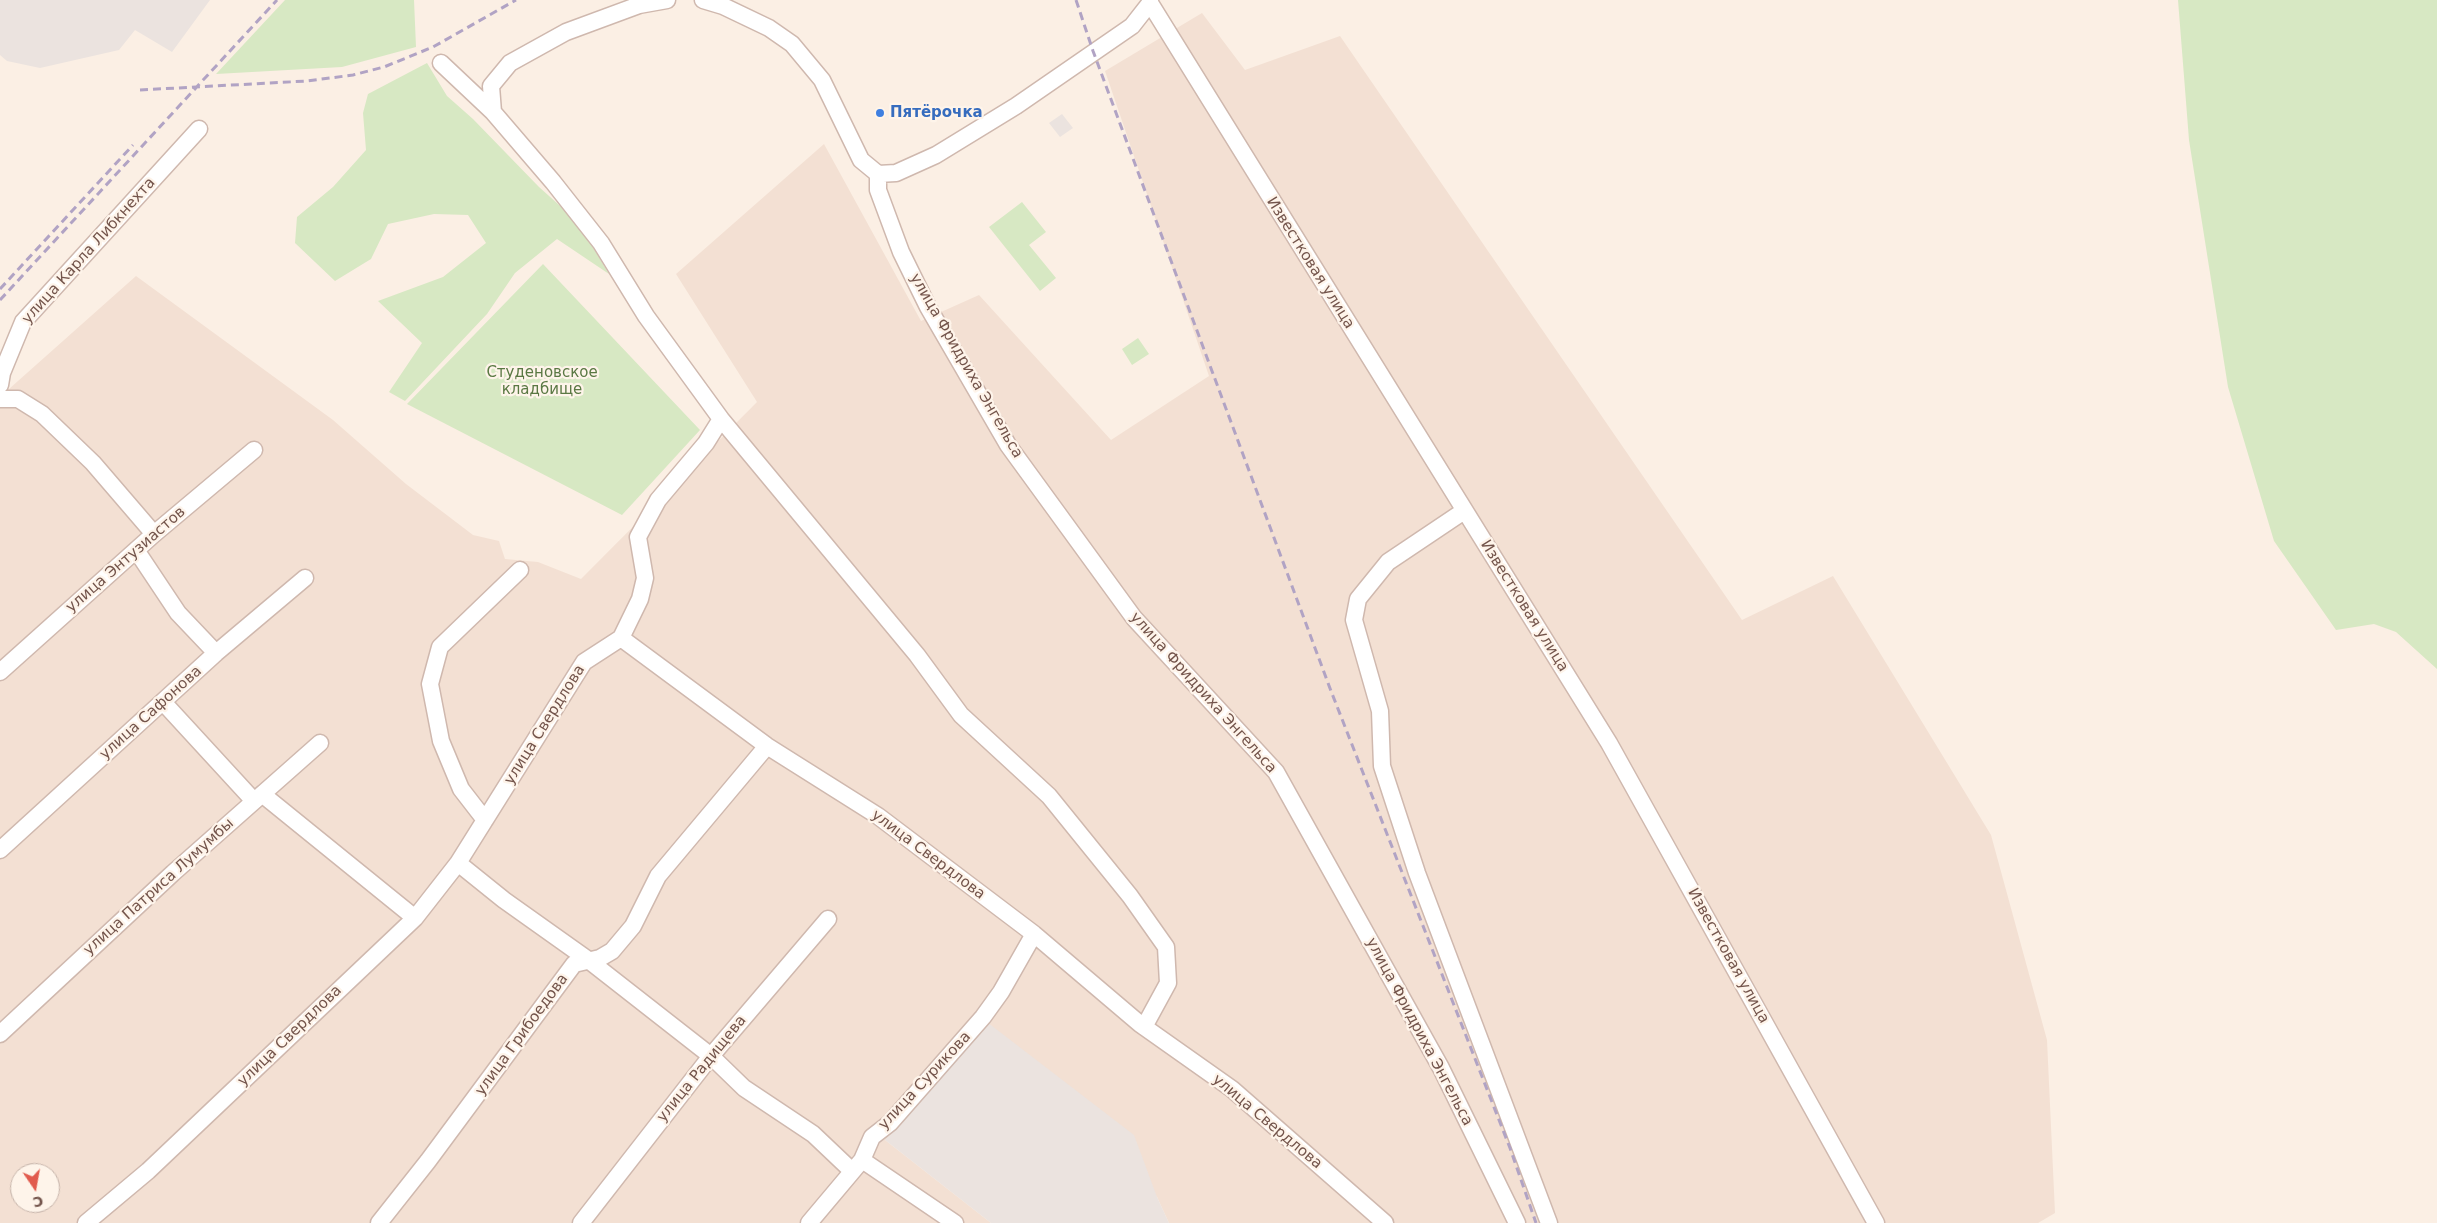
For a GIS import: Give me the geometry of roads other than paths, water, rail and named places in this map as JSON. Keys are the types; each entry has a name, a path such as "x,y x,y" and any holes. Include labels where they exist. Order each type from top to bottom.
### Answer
{"street":[{"path":"493,112 491,86 510,63 566,32 602,17 638,5 667,0"},
{"path":"703,0 723,6 769,28 792,44 822,80 861,160 878,174 896,173 936,155 1016,106 1132,26 1150,2"},
{"name":"Известковая улица","path":"1150,2 1609,743 1876,1223"},
{"path":"441,63 493,112 553,182 601,243 646,316 721,419 917,656 961,715 1049,796 1130,896 1166,947 1168,983 1144,1027"},
{"name":"улица Карла Либкнехта","path":"0,385 2,373 23,322 199,129"},
{"name":"улица Фридриха Энгельса","path":"878,174 878,190 901,252 928,307 1008,444 1134,618 1276,772 1442,1068 1517,1223"},
{"path":"0,399 18,399 42,414 94,463 154,534"},
{"path":"620,638 640,599 645,578 638,537 658,500 706,443 721,419"},
{"name":"улица Энтузиастов","path":"0,672 154,534 254,450"},
{"path":"1464,510 1388,562 1358,599 1354,620 1380,711 1382,766 1417,873 1549,1223"},
{"path":"136,550 178,613 216,653"},
{"path":"485,820 461,789 441,741 430,684 440,647 520,570"},
{"name":"улица Сафонова","path":"0,850 216,653 305,578"},
{"name":"улица Свердлова","path":"86,1223 148,1171 415,918 458,863 584,662 620,638 767,746 878,816 1034,934 1144,1027 1232,1089 1385,1223"},
{"path":"163,702 258,797 415,918"},
{"name":"улица Патриса Лумумбы","path":"0,1034 258,797 320,743"},
{"name":"улица Грибоедова","path":"378,1223 428,1161 574,964 587,959 600,958 612,951 633,926 658,876 767,746"},
{"path":"458,863 504,900 587,959 711,1056 744,1088 857,1166 955,1223"},
{"name":"улица Радищева","path":"581,1223 711,1056 828,919"},
{"name":"улица Сурикова","path":"809,1223 857,1166 872,1138 890,1124 983,1017 1001,992 1034,934"}],"railway":[{"path":"0,300 277,0"},
{"path":"140,90 307,81 353,75 384,67 433,47 516,0"},
{"path":"1076,0 1093,51 1331,691 1510,1148 1536,1223"},
{"path":"0,289 133,145"}],"place":[{"name":"Пятёрочка","path":"880,113"}],"park label":[{"name":"Студеновское кладбище","path":"542,382"}]}
